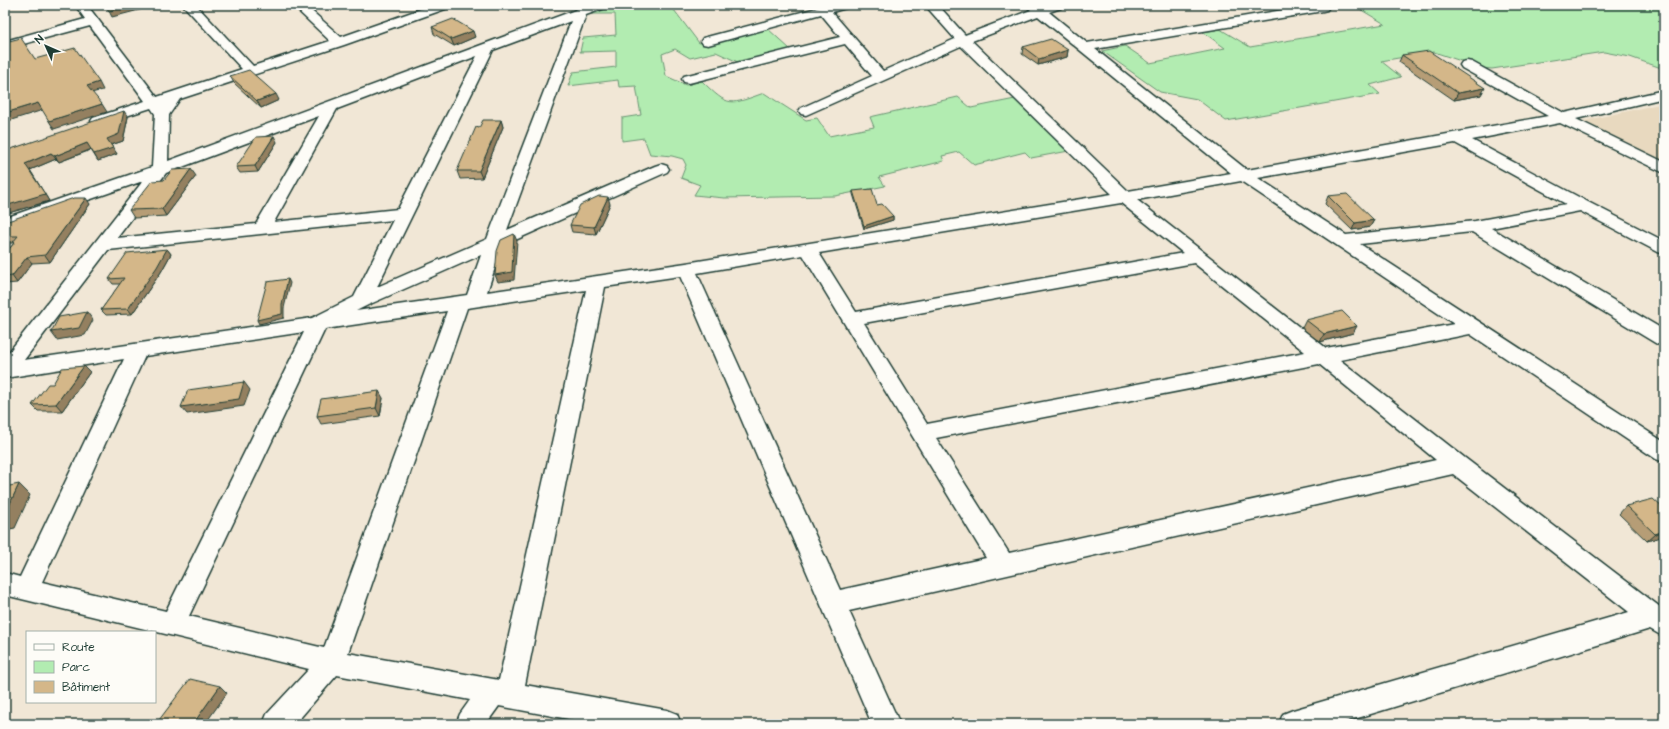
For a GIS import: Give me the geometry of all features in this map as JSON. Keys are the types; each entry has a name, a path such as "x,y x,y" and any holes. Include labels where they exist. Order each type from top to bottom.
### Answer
{"street":[{"path":"5,370 160,170 158,108 81,5"},
{"path":"189,5 251,71"},
{"path":"298,5 339,42"},
{"path":"87,124 158,108 175,95 339,42 444,5"},
{"path":"5,224 160,170 488,47 559,15 580,13 601,5"},
{"path":"708,41 842,5"},
{"path":"931,5 963,40 1124,197 1457,464 1658,621"},
{"path":"806,111 1036,8 1057,5"},
{"path":"1085,47 1324,7"},
{"path":"1036,8 1244,176 1664,453"},
{"path":"824,10 880,77"},
{"path":"277,724 332,662 467,301 494,243 580,13"},
{"path":"5,45 92,21"},
{"path":"689,79 849,39"},
{"path":"361,301 488,47"},
{"path":"1467,65 1562,118 1664,168"},
{"path":"5,370 686,269 1124,197 1562,118 1664,94"},
{"path":"262,229 332,105"},
{"path":"1457,138 1582,206 1664,248"},
{"path":"172,624 318,323 361,301 661,170"},
{"path":"1343,241 1475,226 1582,206"},
{"path":"103,245 404,214"},
{"path":"1475,226 1664,339"},
{"path":"808,249 1003,565"},
{"path":"851,319 1199,256"},
{"path":"686,269 886,724"},
{"path":"470,724 501,693 597,282"},
{"path":"922,433 1474,327"},
{"path":"138,350 16,587 332,662 667,724"},
{"path":"833,603 1457,464"},
{"path":"1292,724 1658,621"}],"shaded area":[{"path":"1664,103 1664,161 1583,121"}],"green space":[{"path":"612,5 660,5 661,8 671,6 699,43 767,28 791,50 740,63 716,52 690,58 675,49 662,54 666,76 686,85 702,81 718,96 730,102 737,102 764,93 806,120 817,118 829,136 874,127 870,117 958,97 971,108 1015,99 1069,151 1031,158 1025,152 974,165 959,152 942,156 944,161 879,177 885,186 835,196 724,198 694,195 700,185 681,178 686,165 683,159 672,156 650,154 644,138 622,141 622,118 641,115 636,86 619,87 618,80 568,86 573,72 616,67 616,51 580,52 583,38 616,35 615,14 588,14"},
{"path":"1353,5 1664,5 1664,69 1630,57 1604,52 1492,69 1482,68 1434,52 1381,61 1401,77 1370,85 1380,94 1226,121 1197,99 1160,92 1102,51 1125,46 1150,63 1225,48 1203,32 1220,29 1250,47 1385,24"}],"building":[{"path":"105,5 131,5 109,11"},
{"path":"453,19 473,31 451,39 432,27"},
{"path":"21,38 35,59 75,48 99,82 87,86 102,104 49,121 38,103 5,113 5,42"},
{"path":"1051,39 1068,50 1039,59 1023,47"},
{"path":"1429,51 1485,88 1458,93 1402,55"},
{"path":"249,70 276,94 257,101 230,76"},
{"path":"124,111 119,134 107,139 113,148 94,154 87,143 55,156 51,153 25,164 45,194 5,206 5,151"},
{"path":"483,120 501,120 479,171 457,171 476,127 479,128"},
{"path":"274,136 255,166 236,167 256,137"},
{"path":"191,169 162,209 129,210 152,181 164,180 172,170"},
{"path":"872,189 877,205 882,204 893,216 864,226 853,191"},
{"path":"1347,194 1374,220 1355,223 1328,196"},
{"path":"599,196 608,197 594,227 570,225 580,205"},
{"path":"74,198 86,198 45,255 27,257 12,276 5,277 5,254 18,236 5,236 5,222"},
{"path":"514,234 512,272 495,275 497,251 501,240"},
{"path":"167,249 157,267 128,309 101,310 124,278 109,279 127,253"},
{"path":"288,279 282,304 282,314 257,320 267,282"},
{"path":"1342,311 1357,326 1324,334 1306,320"},
{"path":"87,312 79,328 51,332 59,317"},
{"path":"84,366 56,404 32,405 48,384 53,384 62,368"},
{"path":"244,382 239,399 181,407 188,390"},
{"path":"379,391 376,408 317,416 321,399"},
{"path":"19,484 5,514 5,487"},
{"path":"1653,499 1664,509 1664,531 1655,534 1626,506"},
{"path":"190,679 220,686 193,724 156,724"},
{"path":"376,721 381,724 373,724"}]}
